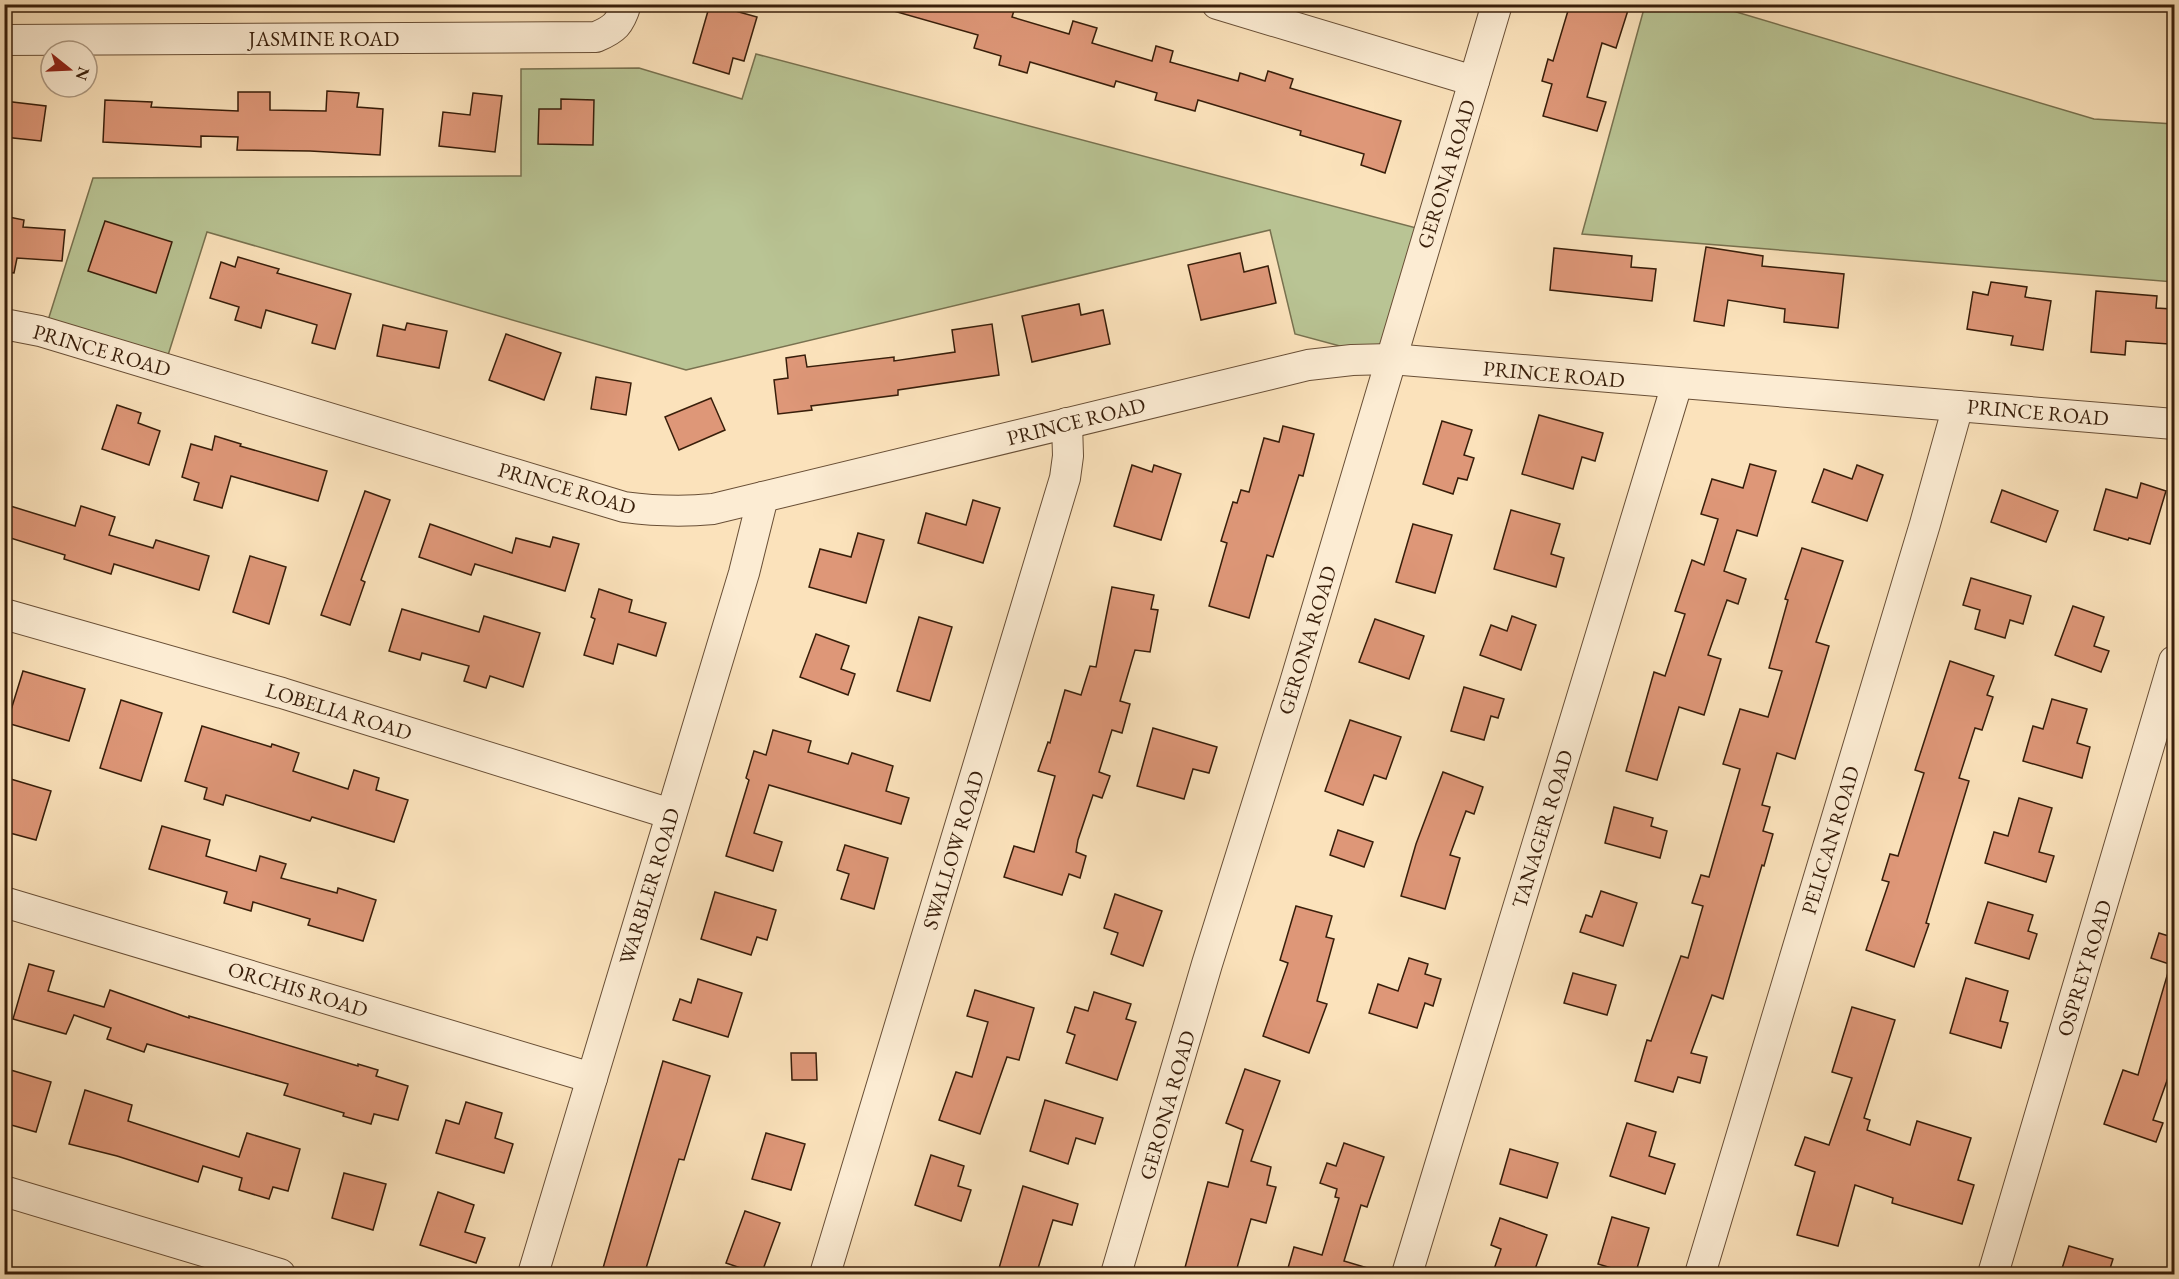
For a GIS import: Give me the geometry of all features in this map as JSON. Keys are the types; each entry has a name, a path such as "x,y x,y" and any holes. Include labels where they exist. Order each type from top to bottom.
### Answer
{"street":[{"name":"JASMINE ROAD","path":"4,40 596,37 611,31 622,19 626,4"},
{"path":"1217,4 1474,81"},
{"name":"GERONA ROAD","path":"1116,1275 1207,964 1297,675 1497,4"},
{"name":"PRINCE ROAD","path":"4,324 40,331 624,507 654,511 684,512 713,508 1308,365 1352,360 1391,359 2175,424"},
{"name":"TANAGER ROAD","path":"1407,1275 1677,384"},
{"name":"PELICAN ROAD","path":"1700,1275 1958,406"},
{"name":"SWALLOW ROAD","path":"825,1275 1065,478 1068,456 1067,423"},
{"name":"WARBLER ROAD","path":"533,1275 744,573 763,497"},
{"name":"LOBELIA ROAD","path":"4,614 282,693 671,814"},
{"name":"OSPREY ROAD","path":"1993,1275 2175,661"},
{"name":"ORCHIS ROAD","path":"4,902 592,1078"},
{"path":"4,1191 280,1275"}],"green space":[{"path":"1645,5 1713,5 2094,119 2174,124 2174,282 1582,234"},
{"path":"756,54 1424,230 1392,360 1295,334 1270,230 686,370 207,232 163,371 44,333 93,178 521,176 521,69 639,68 742,99"}],"building":[{"path":"710,4 757,17 744,61 733,58 729,74 693,63"},
{"path":"890,4 1016,4 1012,17 1069,34 1073,21 1097,28 1092,43 1152,61 1156,46 1173,51 1170,62 1238,81 1240,73 1265,81 1268,71 1293,79 1290,88 1401,121 1385,173 1361,165 1364,154 1300,135 1301,131 1198,100 1195,111 1155,100 1157,93 1116,81 1114,87 1030,62 1027,73 999,65 1001,56 974,48 978,35 890,10"},
{"path":"1570,4 1630,4 1616,48 1602,43 1587,97 1606,102 1597,131 1543,116 1552,84 1542,81 1548,59 1553,61"},
{"path":"327,91 359,93 357,107 383,109 380,155 237,150 238,137 201,136 201,147 103,142 105,100 152,102 151,107 238,111 238,92 270,92 270,110 326,111"},
{"path":"473,93 502,96 495,152 439,146 443,112 470,115"},
{"path":"561,99 594,100 593,145 538,144 539,109 561,109"},
{"path":"4,101 46,106 41,141 4,137"},
{"path":"4,216 24,220 23,227 65,230 62,261 17,258 14,273 4,272"},
{"path":"105,221 172,242 156,293 88,271"},
{"path":"1706,247 1763,256 1762,266 1844,274 1838,328 1784,322 1785,309 1728,300 1724,326 1694,321"},
{"path":"1554,248 1632,256 1631,267 1656,269 1652,301 1550,290"},
{"path":"1240,253 1244,272 1268,266 1276,303 1201,320 1188,265"},
{"path":"238,257 279,269 277,273 351,294 335,349 312,343 317,325 266,310 261,328 235,320 239,307 210,298 221,262 235,267"},
{"path":"1991,282 2027,287 2025,297 2051,301 2043,350 2011,345 2013,336 1967,329 1973,292 1988,295"},
{"path":"2096,291 2157,296 2156,308 2172,309 2169,344 2126,341 2125,355 2091,352"},
{"path":"1079,304 1081,315 1103,310 1110,344 1032,362 1022,316"},
{"path":"407,323 447,331 439,368 377,356 383,325 405,330"},
{"path":"992,324 999,375 898,390 898,395 811,406 812,410 778,414 774,380 788,378 786,358 805,355 807,367 894,357 894,361 955,352 952,330"},
{"path":"506,334 561,353 544,400 489,380"},
{"path":"596,377 631,383 626,415 591,409"},
{"path":"711,398 725,430 679,450 665,417"},
{"path":"117,405 141,413 138,423 160,431 149,465 102,449"},
{"path":"1539,415 1603,433 1595,461 1582,457 1573,489 1522,474"},
{"path":"1442,421 1472,430 1464,455 1474,458 1467,480 1458,478 1453,494 1423,484"},
{"path":"1283,426 1314,434 1303,476 1299,475 1273,557 1267,555 1249,618 1209,606 1227,543 1221,541 1233,502 1237,503 1241,490 1249,492 1264,438 1279,442"},
{"path":"215,436 241,444 240,446 327,471 318,501 231,476 222,508 194,500 199,483 182,477 191,444 212,450"},
{"path":"1750,464 1776,471 1757,536 1737,530 1724,571 1746,579 1738,604 1727,600 1708,655 1721,659 1704,715 1679,707 1657,780 1626,771 1654,672 1665,676 1685,614 1675,611 1692,560 1704,565 1718,519 1701,514 1712,479 1743,488"},
{"path":"1132,465 1152,472 1154,465 1181,474 1161,540 1114,526"},
{"path":"1857,465 1883,475 1867,521 1812,502 1824,469 1852,479"},
{"path":"2141,483 2166,491 2150,544 2094,530 2106,489 2137,498"},
{"path":"2002,490 2058,511 2046,542 1991,522"},
{"path":"365,491 390,500 361,580 365,582 350,625 321,615"},
{"path":"973,500 1000,508 983,563 918,543 926,513 966,525"},
{"path":"4,504 75,526 81,506 115,517 109,535 153,548 156,540 209,556 199,590 114,564 111,574 64,559 65,555 4,536"},
{"path":"1511,510 1560,524 1551,554 1564,558 1556,587 1494,569"},
{"path":"430,524 512,553 516,538 550,547 553,537 579,544 565,591 475,564 471,575 419,557"},
{"path":"1413,524 1452,535 1435,593 1396,582"},
{"path":"858,533 884,540 866,603 809,587 820,549 851,557"},
{"path":"1802,548 1843,561 1816,642 1829,646 1795,759 1777,753 1762,805 1770,807 1763,831 1773,834 1764,866 1762,865 1723,999 1712,995 1691,1053 1707,1057 1700,1083 1678,1077 1673,1092 1635,1081 1647,1040 1651,1041 1681,956 1688,958 1703,906 1692,903 1701,875 1709,877 1740,769 1723,764 1740,709 1768,717 1782,671 1769,668 1788,600 1785,599"},
{"path":"250,556 286,567 269,624 233,612"},
{"path":"1971,578 2031,596 2023,624 2010,620 2005,638 1975,629 1980,610 1963,605"},
{"path":"1112,587 1154,595 1151,609 1158,610 1150,652 1135,650 1120,701 1130,704 1122,733 1112,730 1099,772 1110,776 1102,798 1093,795 1078,840 1076,852 1086,856 1080,878 1069,874 1062,895 1004,877 1014,846 1034,852 1055,776 1038,771 1048,742 1050,743 1065,690 1081,695 1090,666 1096,667"},
{"path":"599,589 632,600 629,612 666,623 656,656 618,644 613,664 584,655 595,619 591,617"},
{"path":"2073,606 2104,617 2094,646 2109,651 2101,672 2055,655"},
{"path":"402,609 479,632 484,616 540,633 523,687 490,676 486,688 464,681 469,666 422,653 420,660 389,651"},
{"path":"1512,616 1536,625 1521,670 1480,655 1491,625 1507,631"},
{"path":"919,617 952,627 930,701 897,691"},
{"path":"1375,619 1424,636 1409,679 1359,662"},
{"path":"816,634 849,646 841,669 855,674 848,695 800,677"},
{"path":"1950,661 1994,676 1987,695 1993,697 1982,730 1975,728 1959,778 1969,781 1926,923 1929,924 1914,967 1866,950 1889,882 1882,880 1890,854 1898,856 1924,773 1915,770"},
{"path":"23,671 85,689 69,741 7,723"},
{"path":"1464,687 1504,699 1498,718 1491,716 1484,740 1451,731"},
{"path":"2052,699 2087,709 2077,743 2090,747 2082,778 2023,761 2033,726 2043,729"},
{"path":"121,700 162,713 141,781 100,768"},
{"path":"1350,720 1401,737 1386,779 1374,775 1363,805 1325,791"},
{"path":"202,726 299,753 293,771 348,789 354,770 379,778 376,790 408,800 394,842 312,817 310,821 226,795 223,805 204,799 207,788 185,781"},
{"path":"1153,728 1217,747 1209,773 1193,769 1184,799 1137,786"},
{"path":"773,730 811,741 808,752 848,764 852,753 893,766 886,791 909,798 901,824 769,785 754,833 782,842 773,871 726,856 749,780 746,778 754,751 766,755"},
{"path":"1443,772 1483,787 1474,814 1466,811 1450,855 1460,858 1445,909 1401,896 1416,844"},
{"path":"4,777 51,791 36,840 6,832 9,821 4,820"},
{"path":"2019,798 2052,808 2039,852 2054,856 2046,882 1985,863 1994,832 2008,836"},
{"path":"1614,807 1653,818 1651,826 1667,831 1660,858 1605,843"},
{"path":"162,826 210,840 206,856 256,871 260,856 286,864 281,878 337,893 338,888 376,900 363,941 308,925 310,919 253,902 251,911 224,903 227,892 149,869"},
{"path":"1338,830 1373,842 1364,867 1330,855"},
{"path":"845,845 888,858 874,909 841,899 849,874 837,870"},
{"path":"1601,891 1637,903 1623,946 1580,932 1586,915 1592,917"},
{"path":"715,892 776,910 767,940 757,937 751,955 701,939"},
{"path":"1115,894 1162,911 1143,966 1111,954 1118,933 1104,928"},
{"path":"1988,902 2033,915 2028,931 2037,934 2029,959 1975,943"},
{"path":"1296,906 1332,916 1326,937 1334,939 1317,1001 1327,1004 1309,1053 1263,1036 1288,963 1280,960"},
{"path":"2159,933 2175,938 2175,966 2151,958"},
{"path":"1409,958 1428,964 1425,974 1441,979 1433,1006 1425,1003 1417,1028 1369,1013 1378,984 1398,991"},
{"path":"29,964 54,971 48,991 104,1007 110,990 189,1018 189,1016 378,1070 376,1076 408,1086 398,1120 374,1114 371,1124 343,1116 344,1113 284,1095 288,1084 147,1044 144,1052 107,1039 111,1028 74,1015 66,1034 13,1019"},
{"path":"2169,969 2175,970 2175,1058 2153,1120 2163,1123 2156,1142 2104,1124 2123,1070 2138,1075"},
{"path":"1573,973 1616,985 1607,1015 1564,1003"},
{"path":"1966,978 2008,991 2000,1021 2008,1023 2001,1048 1950,1033"},
{"path":"698,979 742,993 728,1037 673,1020 680,999 691,1003"},
{"path":"975,990 1034,1008 1019,1060 1007,1057 980,1134 939,1120 956,1072 972,1077 988,1022 967,1016"},
{"path":"1094,992 1131,1004 1126,1019 1136,1022 1117,1080 1066,1063 1075,1035 1067,1032 1075,1007 1088,1011"},
{"path":"1852,1007 1895,1020 1864,1118 1870,1120 1867,1130 1910,1145 1917,1121 1971,1138 1958,1180 1974,1185 1962,1224 1892,1203 1893,1198 1855,1185 1838,1246 1797,1235 1815,1172 1795,1165 1805,1137 1829,1145 1852,1078 1832,1072"},
{"path":"791,1053 816,1053 817,1080 792,1080"},
{"path":"663,1061 710,1076 684,1160 679,1159 644,1275 601,1275"},
{"path":"4,1068 51,1082 36,1132 4,1123"},
{"path":"1245,1069 1280,1081 1251,1161 1271,1167 1267,1185 1276,1187 1266,1223 1251,1219 1235,1275 1183,1275 1208,1182 1228,1187 1243,1130 1226,1123"},
{"path":"85,1090 132,1105 128,1121 239,1157 247,1133 300,1149 288,1191 273,1187 269,1199 239,1190 242,1178 203,1166 198,1182 117,1156 69,1144"},
{"path":"1045,1100 1103,1118 1095,1144 1076,1138 1068,1164 1030,1151"},
{"path":"466,1102 502,1113 495,1138 513,1144 504,1173 436,1153 446,1120 459,1124"},
{"path":"1627,1123 1656,1132 1649,1156 1675,1164 1665,1194 1610,1176"},
{"path":"766,1133 805,1144 791,1190 752,1179"},
{"path":"1344,1143 1384,1157 1367,1207 1361,1205 1344,1261 1371,1269 1370,1275 1286,1275 1294,1247 1322,1255 1339,1198 1335,1197 1337,1189 1320,1183 1327,1163 1336,1166"},
{"path":"1510,1149 1558,1163 1547,1198 1500,1184"},
{"path":"931,1155 964,1166 958,1186 971,1190 961,1221 915,1205"},
{"path":"344,1173 386,1184 373,1230 332,1218"},
{"path":"1023,1186 1078,1204 1072,1225 1053,1220 1036,1275 997,1275"},
{"path":"438,1192 474,1205 465,1232 485,1238 476,1263 420,1245"},
{"path":"745,1211 780,1223 761,1275 726,1263"},
{"path":"1612,1217 1649,1228 1635,1275 1598,1264"},
{"path":"1500,1218 1547,1235 1533,1275 1492,1275 1501,1249 1491,1245"},
{"path":"2069,1246 2113,1259 2108,1275 2060,1275"}]}
